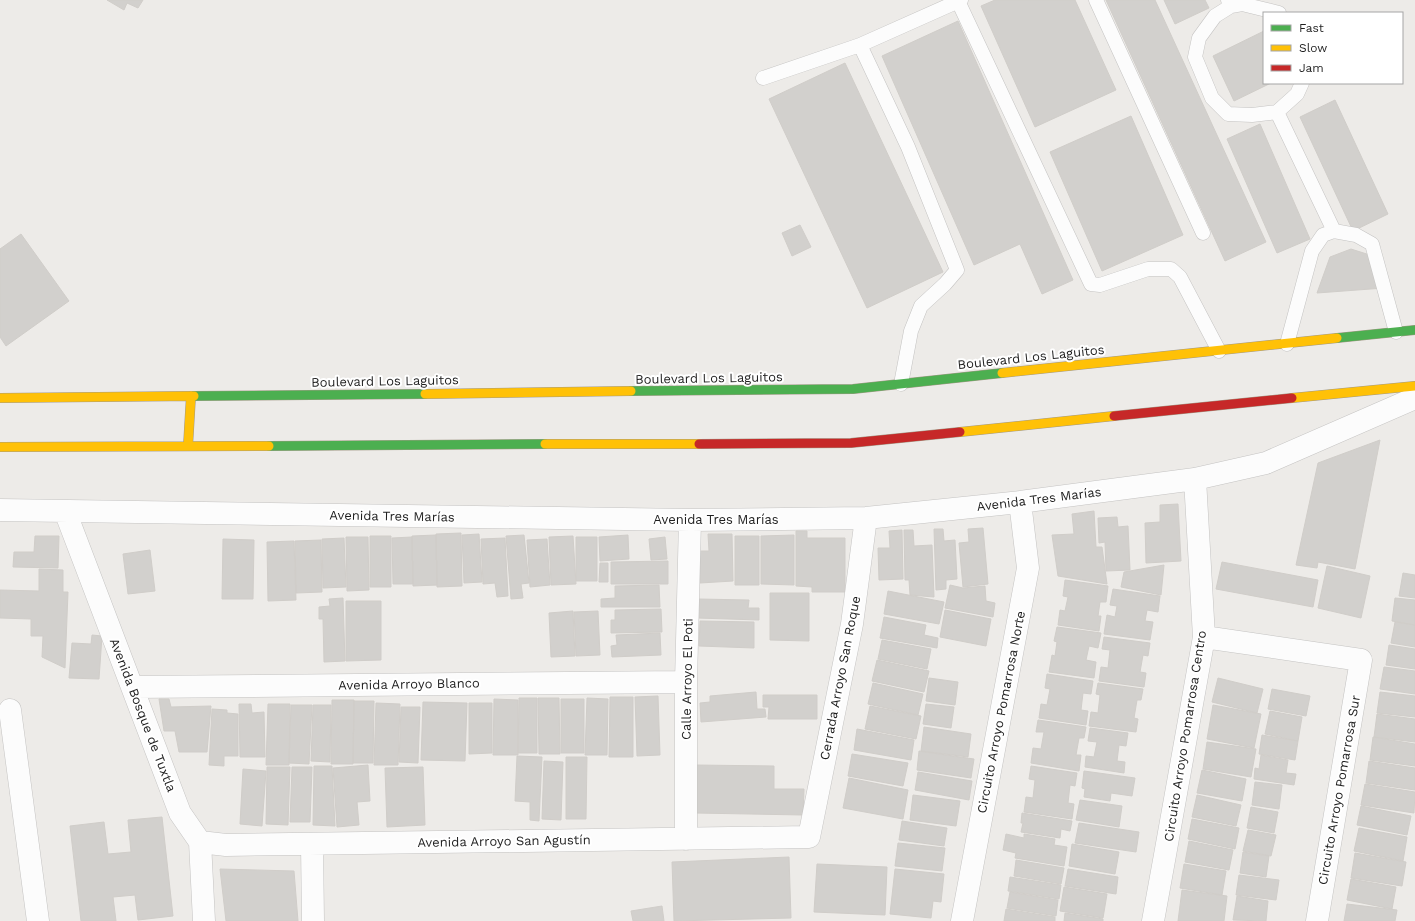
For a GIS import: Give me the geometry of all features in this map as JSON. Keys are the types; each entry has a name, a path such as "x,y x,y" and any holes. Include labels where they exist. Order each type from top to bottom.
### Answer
{"main road":[{"name":"Boulevard Los Laguitos","path":"2,395 191,396 853,389 1415,330"},
{"path":"0,447 850,443 1415,386"},
{"path":"188,446 191,396"}],"street":[{"name":"Avenida Tres Marías","path":"0,510 690,520 866,518 1020,502 1195,479 1266,463 1415,398"},
{"name":"Circuito Arroyo Pomarrosa Centro","path":"1153,921 1204,637 1195,479"},
{"name":"Circuito Arroyo Pomarrosa Norte","path":"962,921 1028,568 1020,502"},
{"name":"Avenida Bosque de Tuxtla","path":"65,511 180,813 200,842"},
{"name":"Cerrada Arroyo San Roque","path":"809,837 852,624 866,518"},
{"name":"Calle Arroyo El Poti","path":"686,838 686,682 690,520"},
{"name":"Circuito Arroyo Pomarrosa Sur","path":"1204,637 1361,660 1317,921"},
{"name":"Avenida Arroyo Blanco","path":"132,687 686,682"},
{"path":"10,710 38,921"},
{"name":"Avenida Arroyo San Agustín","path":"200,842 226,845 312,845 809,837"},
{"path":"200,842 204,921"},
{"path":"312,845 313,921"}],"lane":[{"path":"1096,0 1203,233"},
{"path":"763,78 860,45 960,1 1091,284 1100,285 1148,269 1171,269 1180,277 1219,351"},
{"path":"1275,12 1242,4 1230,3 1215,16 1199,38 1195,57 1212,98 1228,114 1252,115 1278,112 1296,94 1301,84"},
{"path":"860,45 908,146 957,270 945,284 921,306 911,331 901,384"},
{"path":"1278,112 1334,232"},
{"path":"1287,344 1312,251 1323,235 1334,232 1356,235 1372,244 1396,332"}],"building":[{"path":"107,0 143,0 138,8 127,3 124,10"},
{"path":"995,0 1075,0 1116,90 1035,127 981,6"},
{"path":"1106,0 1155,0 1266,242 1225,261"},
{"path":"1164,0 1205,0 1209,8 1175,24"},
{"path":"958,21 1073,280 1042,294 1020,244 974,265 882,56"},
{"path":"1263,31 1263,84 1269,84 1234,101 1213,56"},
{"path":"845,63 943,272 867,308 769,99"},
{"path":"1335,100 1388,214 1353,231 1300,117"},
{"path":"1131,116 1183,235 1102,271 1050,152"},
{"path":"1260,124 1310,239 1277,253 1227,139"},
{"path":"800,225 811,247 792,256 782,233"},
{"path":"21,234 69,301 6,346 0,337 0,249"},
{"path":"1351,249 1373,256 1384,288 1317,293 1330,257"},
{"path":"1380,440 1355,569 1318,562 1317,568 1296,565 1318,463"},
{"path":"1178,504 1181,561 1146,563 1145,523 1160,522 1160,505"},
{"path":"1094,511 1096,547 1102,547 1107,584 1058,576 1052,535 1074,534 1072,514"},
{"path":"1117,517 1118,527 1128,526 1130,570 1106,571 1105,542 1099,543 1098,518"},
{"path":"983,528 988,584 963,587 959,543 969,542 968,529"},
{"path":"934,529 943,529 944,541 955,540 957,579 946,580 946,589 936,590"},
{"path":"902,530 903,579 879,580 878,548 890,548 889,531"},
{"path":"904,530 913,530 914,546 932,545 934,597 910,595 909,580 905,580"},
{"path":"796,531 807,531 807,538 845,538 845,592 812,592 812,587 796,586"},
{"path":"461,533 462,586 437,587 436,534"},
{"path":"479,534 482,582 464,583 462,535"},
{"path":"708,534 732,534 733,581 700,583 699,551 709,551"},
{"path":"436,535 437,585 413,586 412,536"},
{"path":"524,535 529,583 521,584 523,598 511,599 506,536"},
{"path":"628,535 629,559 600,561 599,537"},
{"path":"794,535 794,585 761,584 761,536"},
{"path":"35,536 59,536 58,568 13,567 14,552 34,552"},
{"path":"370,536 391,536 391,587 370,587"},
{"path":"573,536 576,584 551,585 549,537"},
{"path":"735,536 759,536 759,585 735,585"},
{"path":"346,537 368,537 369,590 347,591"},
{"path":"412,537 413,584 393,584 392,538"},
{"path":"576,537 597,537 597,581 576,581"},
{"path":"665,537 667,559 651,560 649,539"},
{"path":"344,538 346,587 323,588 322,539"},
{"path":"505,538 508,596 497,597 495,583 483,584 481,539"},
{"path":"223,539 254,540 253,599 222,599"},
{"path":"547,539 550,585 530,587 527,540"},
{"path":"321,540 322,592 296,593 295,541"},
{"path":"294,541 296,600 268,601 267,542"},
{"path":"150,550 155,591 128,594 123,554"},
{"path":"668,561 668,584 611,584 611,562"},
{"path":"1222,562 1318,580 1313,607 1216,589"},
{"path":"600,563 608,563 608,582 599,582"},
{"path":"1164,565 1161,595 1121,587 1124,572"},
{"path":"1327,566 1370,576 1361,618 1318,608"},
{"path":"39,569 63,570 63,592 68,592 65,668 42,657 43,636 31,636 31,619 0,618 0,590 39,591"},
{"path":"1403,573 1415,575 1415,598 1399,596"},
{"path":"1065,580 1108,586 1106,602 1100,602 1098,616 1101,616 1099,631 1058,625 1060,610 1065,611 1068,597 1063,596"},
{"path":"659,585 660,607 601,607 601,599 615,598 615,586"},
{"path":"950,585 963,588 985,586 986,601 995,603 993,617 945,608"},
{"path":"1113,589 1160,596 1158,612 1147,610 1145,621 1153,622 1150,640 1104,634 1107,615 1115,617 1117,606 1110,605"},
{"path":"888,591 944,602 939,624 884,614"},
{"path":"770,593 809,593 809,641 770,640"},
{"path":"343,598 345,661 324,662 323,619 319,619 319,607 330,606 329,599"},
{"path":"1395,598 1415,600 1415,625 1392,621"},
{"path":"698,599 749,600 748,608 759,608 759,620 697,618"},
{"path":"346,601 381,601 381,660 346,661"},
{"path":"661,609 662,632 611,633 611,620 615,620 615,610"},
{"path":"945,610 991,619 986,646 940,637"},
{"path":"573,611 575,656 551,657 549,613"},
{"path":"598,611 600,655 576,656 574,612"},
{"path":"884,617 926,625 924,635 938,638 937,648 880,638"},
{"path":"700,621 754,622 754,648 699,646"},
{"path":"1395,622 1415,625 1415,647 1391,643"},
{"path":"1057,627 1101,633 1098,648 1089,646 1086,660 1096,662 1094,678 1049,672 1052,655 1055,656 1057,642 1054,641"},
{"path":"660,633 661,655 612,657 611,646 617,645 616,635"},
{"path":"92,635 102,636 99,679 69,678 72,643 91,644"},
{"path":"1104,637 1150,643 1148,656 1143,655 1140,672 1146,673 1144,687 1099,681 1101,667 1108,668 1110,650 1102,649"},
{"path":"882,640 931,649 927,669 878,659"},
{"path":"1389,645 1415,649 1415,669 1386,665"},
{"path":"877,660 929,671 924,692 872,681"},
{"path":"1384,667 1415,671 1415,694 1380,689"},
{"path":"1047,674 1093,681 1091,694 1083,693 1081,710 1088,711 1086,725 1039,718 1041,704 1047,705 1050,689 1045,688"},
{"path":"929,678 958,682 955,705 926,701"},
{"path":"1218,678 1263,689 1257,713 1212,702"},
{"path":"873,683 923,694 918,715 868,704"},
{"path":"1098,683 1143,689 1141,700 1137,700 1134,718 1138,719 1136,732 1089,726 1091,712 1098,713 1100,695 1096,694"},
{"path":"1272,689 1310,696 1306,716 1268,709"},
{"path":"756,692 757,709 765,709 766,717 701,722 700,703 710,702 710,696"},
{"path":"1380,692 1415,696 1415,717 1377,713"},
{"path":"763,695 817,695 817,719 768,719 769,707 763,707"},
{"path":"658,696 660,755 637,756 635,697"},
{"path":"610,697 633,697 633,757 609,757"},
{"path":"519,698 537,698 537,753 518,753"},
{"path":"538,698 559,698 560,754 539,754"},
{"path":"587,698 608,699 607,755 585,755"},
{"path":"159,699 169,699 171,707 211,706 207,752 179,752 175,731 164,731"},
{"path":"494,699 518,700 518,755 493,755"},
{"path":"561,699 584,699 584,753 561,753"},
{"path":"332,700 354,700 353,764 331,764"},
{"path":"354,701 374,701 373,763 353,763"},
{"path":"423,702 467,703 465,761 421,760"},
{"path":"376,703 400,704 398,765 374,765"},
{"path":"469,703 492,703 492,753 469,754"},
{"path":"239,704 251,704 252,713 264,712 265,757 240,757"},
{"path":"268,704 290,704 289,765 266,765"},
{"path":"926,704 954,707 951,728 923,724"},
{"path":"291,705 312,705 309,764 289,763"},
{"path":"313,705 331,705 330,762 311,761"},
{"path":"1213,705 1261,714 1254,748 1207,739"},
{"path":"870,706 921,716 916,739 865,729"},
{"path":"401,707 420,707 418,763 399,762"},
{"path":"212,709 227,710 227,713 238,714 238,756 224,756 224,766 209,765"},
{"path":"1270,711 1302,717 1298,741 1265,734"},
{"path":"1377,714 1415,719 1415,742 1374,737"},
{"path":"1038,720 1086,727 1084,738 1079,738 1076,755 1081,755 1079,771 1031,763 1033,748 1041,749 1044,732 1036,732"},
{"path":"924,727 971,734 968,757 921,751"},
{"path":"1090,728 1128,733 1126,746 1119,745 1117,761 1125,762 1124,773 1085,767 1086,756 1094,757 1097,742 1088,741"},
{"path":"857,729 914,740 911,760 854,750"},
{"path":"1262,735 1298,741 1295,760 1259,754"},
{"path":"1373,737 1415,744 1415,766 1370,760"},
{"path":"1207,742 1256,749 1251,777 1203,769"},
{"path":"919,751 974,759 971,778 917,770"},
{"path":"852,754 908,763 903,786 848,776"},
{"path":"1261,755 1288,760 1286,773 1296,774 1294,785 1254,779 1255,768 1259,769"},
{"path":"517,756 542,757 539,821 530,820 530,802 515,801"},
{"path":"566,757 587,757 586,819 566,819"},
{"path":"544,761 563,762 561,820 542,819"},
{"path":"1369,761 1415,768 1415,790 1366,783"},
{"path":"368,765 370,801 357,802 359,825 337,827 333,768"},
{"path":"696,765 774,766 774,789 804,789 803,815 695,813"},
{"path":"314,766 332,766 335,826 313,825"},
{"path":"1031,766 1077,773 1075,786 1070,785 1068,803 1074,804 1072,819 1024,812 1026,797 1033,798 1035,780 1029,779"},
{"path":"267,767 290,767 288,825 266,824"},
{"path":"292,767 312,767 310,822 290,822"},
{"path":"423,767 425,825 387,827 385,768"},
{"path":"243,769 266,771 262,826 240,824"},
{"path":"1202,770 1246,779 1242,801 1197,793"},
{"path":"1084,771 1135,778 1132,796 1111,793 1110,801 1084,797 1085,789 1082,788"},
{"path":"918,772 972,781 969,800 915,790"},
{"path":"849,778 908,790 903,819 843,808"},
{"path":"1255,782 1282,785 1279,809 1252,805"},
{"path":"1365,784 1415,792 1414,813 1361,805"},
{"path":"913,795 960,801 956,826 910,820"},
{"path":"1197,795 1241,805 1236,826 1192,817"},
{"path":"1080,800 1122,806 1119,827 1076,820"},
{"path":"1361,806 1411,816 1407,835 1357,825"},
{"path":"1251,807 1278,812 1274,833 1247,828"},
{"path":"1022,813 1072,821 1070,831 1061,829 1060,838 1021,832 1023,823 1021,823"},
{"path":"162,817 173,916 138,920 135,895 113,897 116,921 81,921 70,826 104,822 108,854 131,852 128,820"},
{"path":"1192,819 1239,828 1235,849 1188,839"},
{"path":"902,821 947,828 944,846 899,840"},
{"path":"1079,823 1139,832 1136,852 1075,843"},
{"path":"1359,828 1407,837 1403,861 1354,851"},
{"path":"1248,830 1276,835 1271,856 1243,851"},
{"path":"1006,834 1024,838 1024,834 1055,839 1054,845 1067,847 1064,866 1015,858 1016,853 1003,850"},
{"path":"1189,841 1233,850 1229,870 1185,862"},
{"path":"898,843 945,848 942,871 895,866"},
{"path":"1072,844 1119,852 1115,874 1069,866"},
{"path":"1243,852 1269,856 1266,877 1240,873"},
{"path":"1355,853 1406,862 1402,886 1351,878"},
{"path":"789,857 791,918 674,921 672,862"},
{"path":"1016,860 1064,868 1061,884 1014,876"},
{"path":"817,864 887,867 885,915 814,912"},
{"path":"1184,864 1226,871 1222,895 1180,888"},
{"path":"220,869 294,871 298,921 226,921"},
{"path":"895,869 944,874 941,902 933,901 931,918 890,914"},
{"path":"1068,869 1118,877 1116,894 1065,886"},
{"path":"1239,875 1279,880 1276,900 1236,895"},
{"path":"1010,877 1061,885 1059,899 1008,891"},
{"path":"1351,879 1396,887 1392,909 1347,900"},
{"path":"1064,887 1107,894 1103,918 1060,911"},
{"path":"1182,890 1227,896 1224,921 1178,921"},
{"path":"1010,892 1058,900 1056,916 1007,908"},
{"path":"1237,896 1268,901 1266,921 1233,920"},
{"path":"1347,904 1397,910 1395,921 1344,921"},
{"path":"662,906 664,921 633,921 631,911"},
{"path":"1006,909 1055,917 1055,921 1004,921"},
{"path":"1065,913 1103,919 1103,921 1064,921"}],"traffic: fast":[{"path":"1337,338 1415,330"},
{"path":"631,391 853,389 1002,373"},
{"path":"194,396 425,394"},
{"path":"269,446 545,444"}],"traffic: slow":[{"path":"1002,373 1337,338"},
{"path":"1292,398 1415,386"},
{"path":"425,394 631,391"},
{"path":"188,446 191,396"},
{"path":"0,398 194,396"},
{"path":"960,432 1114,416"},
{"path":"545,444 699,444"},
{"path":"0,447 269,446"}],"traffic: jam":[{"path":"1114,416 1292,398"},
{"path":"699,444 851,443 960,432"}]}
